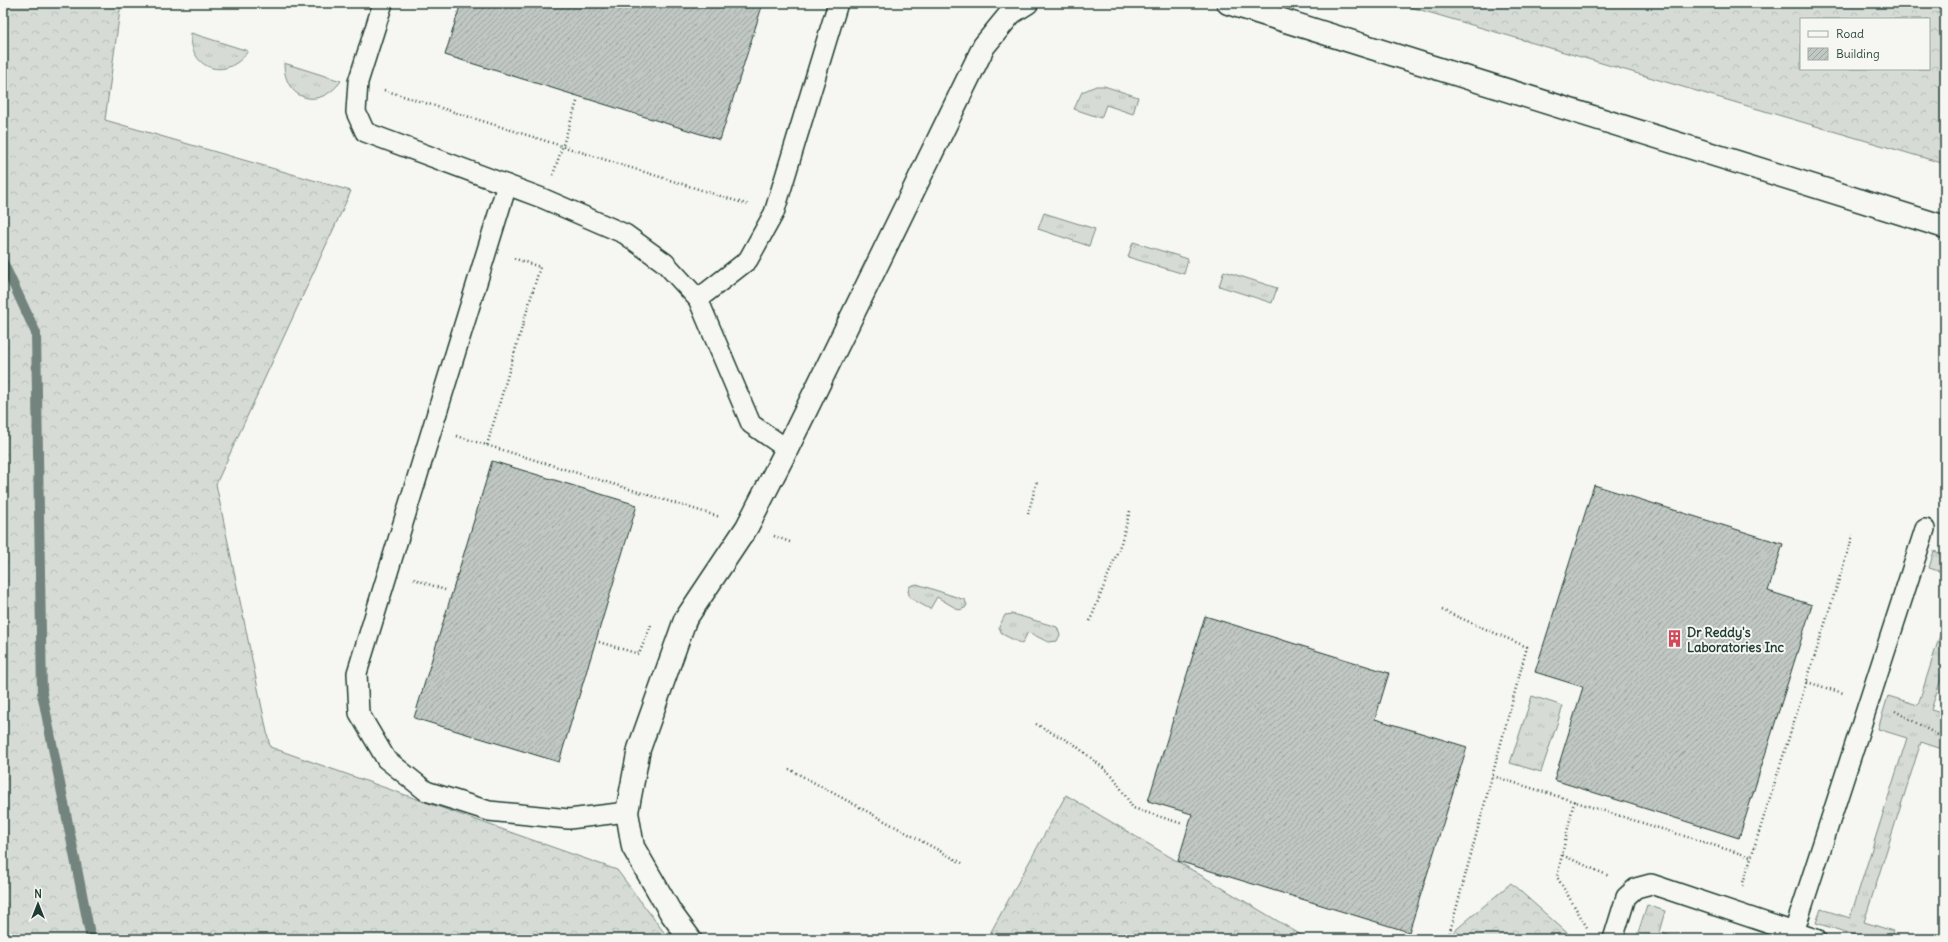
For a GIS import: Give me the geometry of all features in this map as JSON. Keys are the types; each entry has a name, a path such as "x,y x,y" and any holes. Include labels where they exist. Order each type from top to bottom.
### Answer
{"street":[{"path":"690,939 671,913 633,848 627,812 639,749 686,620 747,527 787,449 984,46 1011,13 1027,3"},
{"path":"1228,3 1945,227"}],"lane":[{"path":"383,3 358,82 356,112 365,132 542,198 625,234 665,263 698,299 751,424 787,449"},
{"path":"698,299 748,260 774,213 838,3"},
{"path":"507,185 357,674 359,713 386,759 426,791 496,811 569,819 627,812"},
{"path":"1794,932 1926,529"},
{"path":"1613,939 1626,897 1636,888 1651,884 1816,939"}],"path":[{"path":"358,82 774,213"},
{"path":"551,181 578,99"},
{"path":"487,445 540,267 512,259 514,253"},
{"path":"454,443 456,436 722,517"},
{"path":"1028,514 1037,481"},
{"path":"1090,621 1121,543 1130,511"},
{"path":"1733,912 1853,535"},
{"path":"416,571 414,579 445,590"},
{"path":"1442,610 1527,647 1448,939"},
{"path":"1036,724 1075,745 1114,776 1134,808 1183,824"},
{"path":"789,769 962,863"},
{"path":"1493,776 1751,857"},
{"path":"1574,801 1557,877 1590,933"},
{"path":"1562,855 1636,888"}],"green space":[{"path":"3,3 121,3 105,120 351,191 216,484 270,747 617,870 669,939 3,939"},
{"path":"1397,3 1945,3 1945,164"},
{"path":"191,33 248,51 239,61 230,66 220,69 211,68 196,56 192,46"},
{"path":"284,63 341,81 323,96 313,98 304,97 296,93 290,86 286,76"},
{"path":"1096,86 1104,86 1138,97 1133,114 1106,105 1101,118 1074,109 1082,92"},
{"path":"1044,213 1095,229 1089,246 1038,229"},
{"path":"1133,242 1188,259 1184,274 1128,257"},
{"path":"1224,271 1277,288 1272,303 1219,286"},
{"path":"1934,551 1945,555 1945,573 1929,568"},
{"path":"917,584 965,600 967,605 965,608 959,610 937,597 930,609 910,598 908,591 910,586"},
{"path":"1013,614 1057,627 1060,635 1057,641 1048,642 1028,632 1022,644 1002,634 999,627 1005,615"},
{"path":"1945,619 1945,666 1931,710 1945,714 1945,750 1921,742 1864,922 1893,931 1890,939 1868,939 1816,923 1821,909 1850,918 1907,738 1878,729 1888,696 1918,705"},
{"path":"1532,696 1563,706 1541,772 1510,763"},
{"path":"1066,795 1308,939 987,939"},
{"path":"1511,883 1574,939 1445,939"},
{"path":"1647,905 1665,911 1659,932 1680,939 1636,939"}],"building":[{"path":"461,3 763,3 720,140 445,55"},
{"path":"492,461 637,505 559,762 414,718"},
{"name":"Dr Reddy's Laboratories Inc","path":"1594,485 1783,544 1768,591 1812,605 1739,838 1554,780 1583,687 1535,672"},
{"path":"1205,616 1389,673 1375,719 1467,747 1409,932 1178,861 1192,814 1148,801"}],"waterway":[{"path":"3,262 36,333 42,693 91,939"}],"place":[{"name":"Dr Reddy's Laboratories Inc","path":"1674,639"}]}
